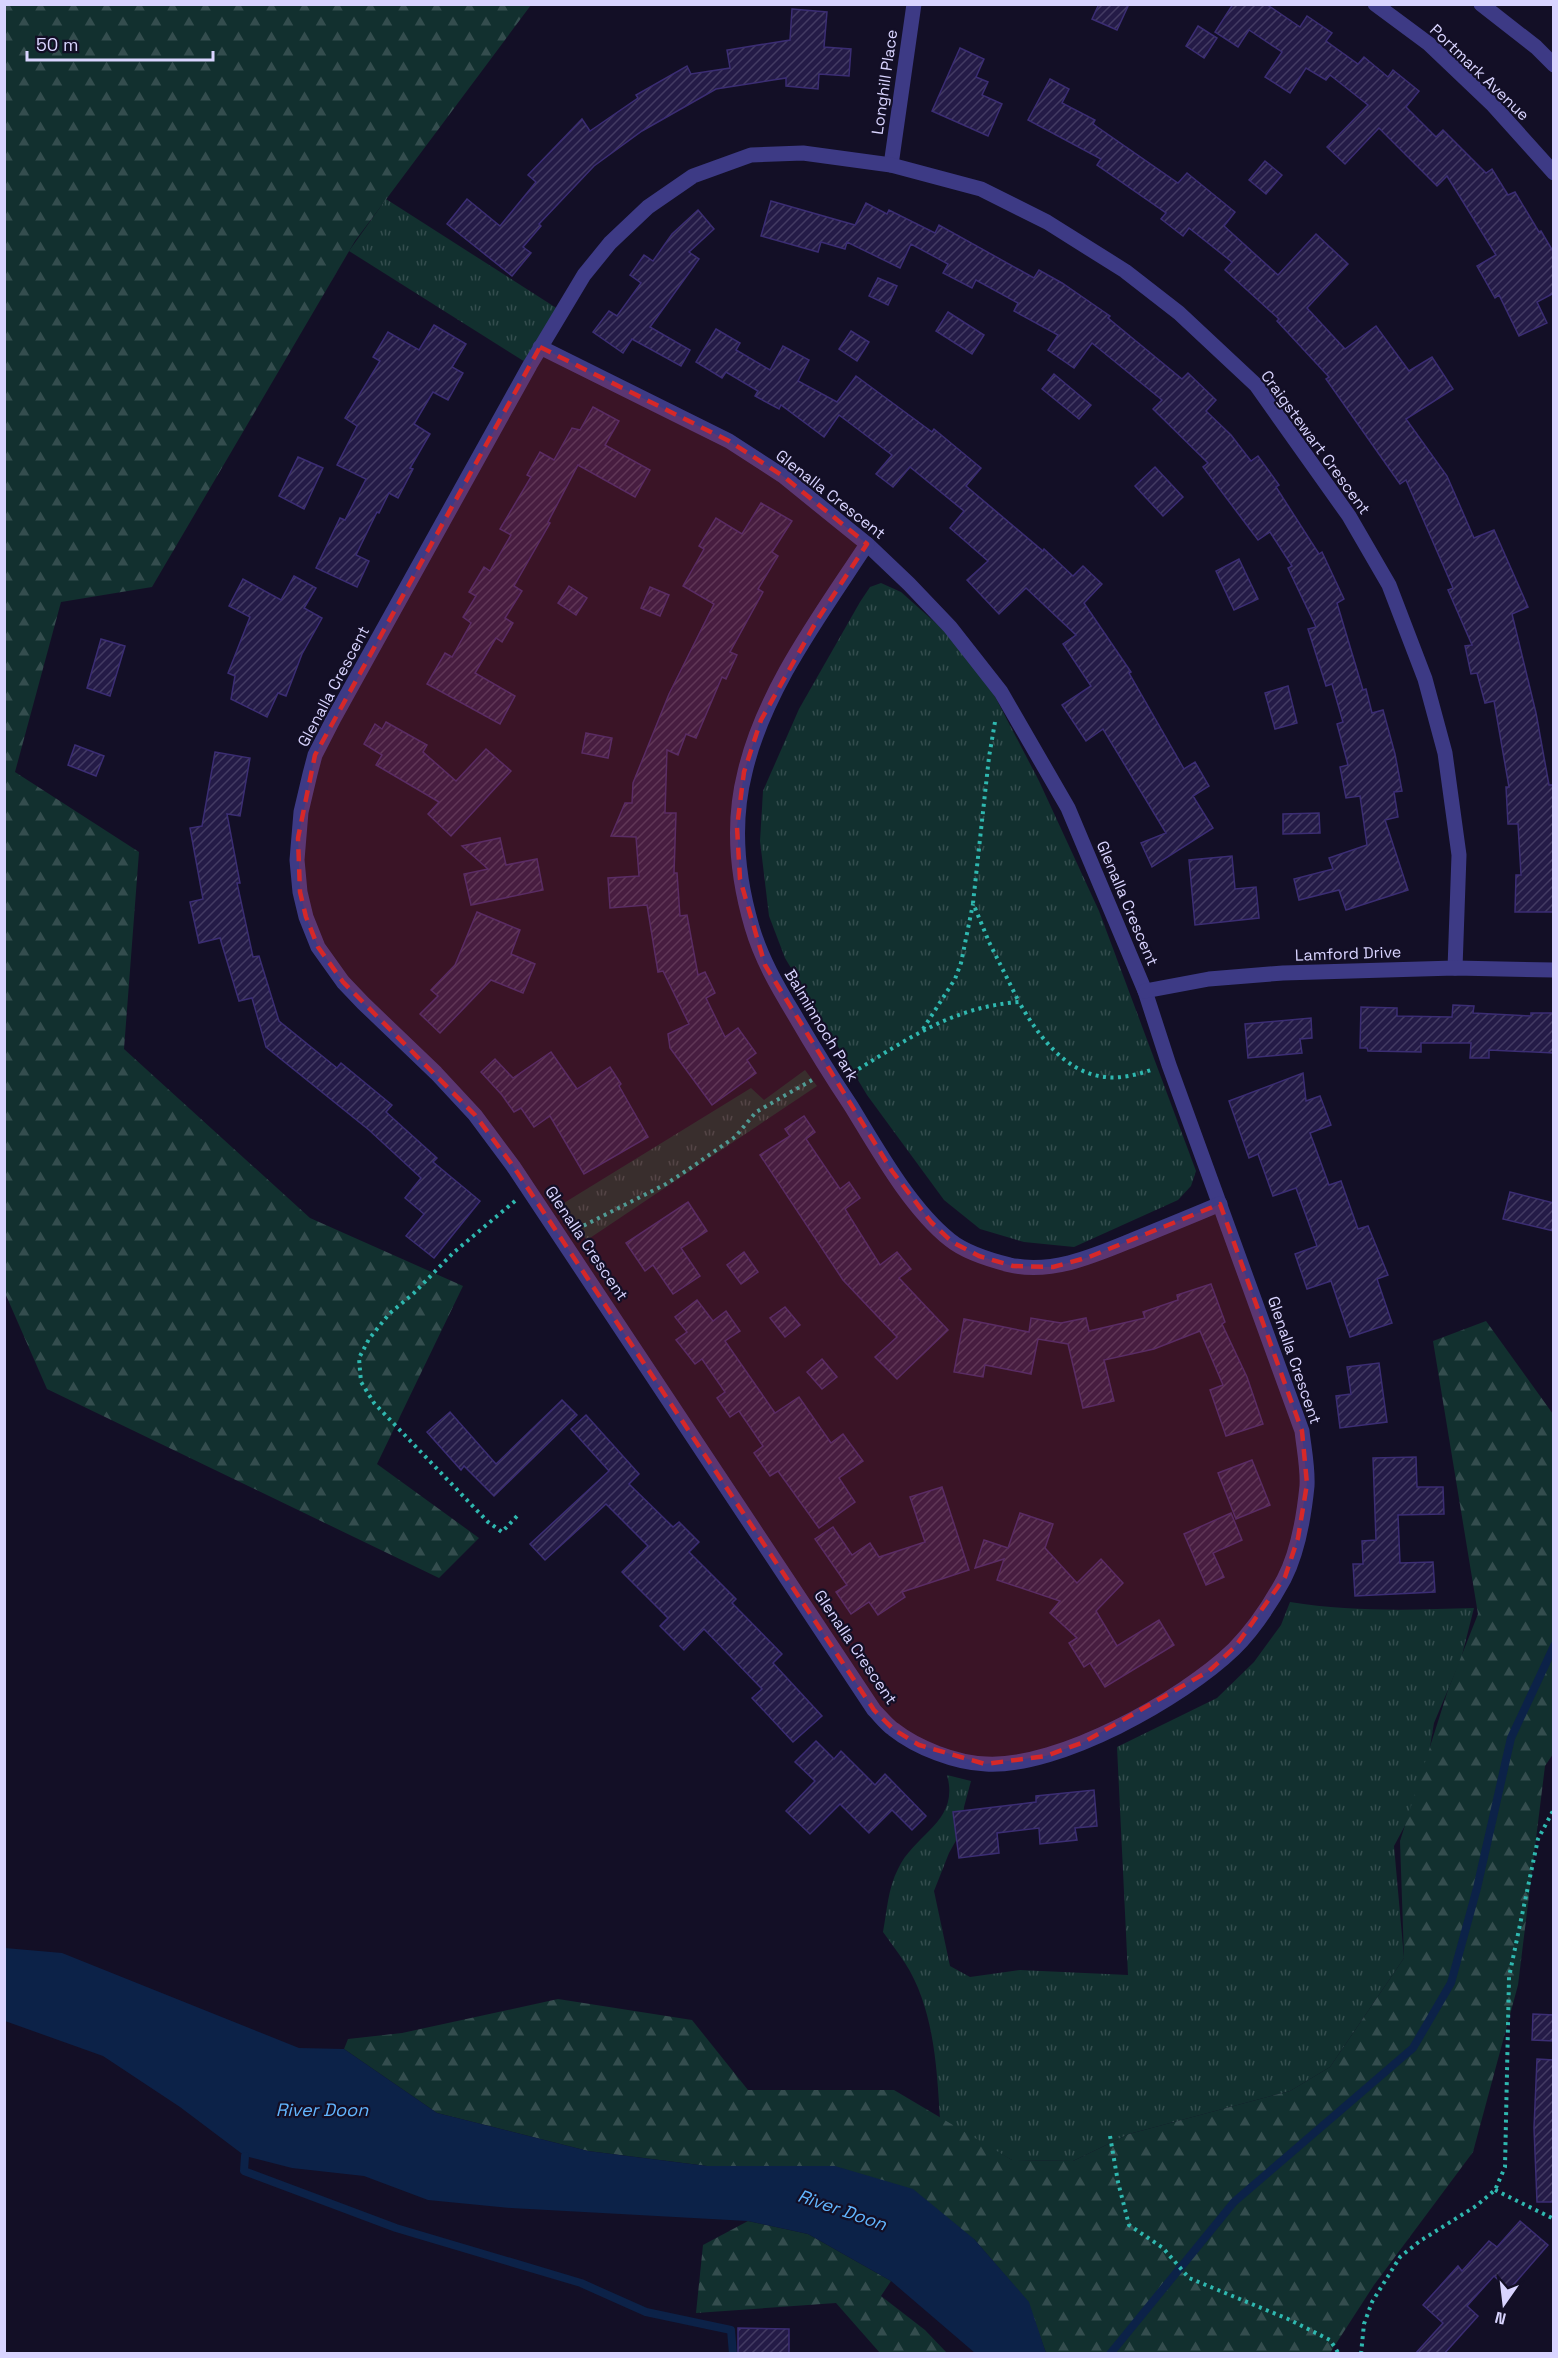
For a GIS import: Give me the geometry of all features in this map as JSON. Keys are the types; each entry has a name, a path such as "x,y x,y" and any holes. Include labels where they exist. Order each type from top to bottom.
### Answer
{"street":[{"name":"Longhill Place","path":"891,165 914,4"},
{"name":"Portmark Avenue","path":"1375,4 1437,51 1492,104 1554,173"},
{"path":"1481,4 1536,47 1554,65"},
{"name":"Craigstewart Crescent","path":"540,347 584,275 609,243 648,207 693,176 751,155 803,153 891,165 981,189 1047,222 1125,271 1179,313 1256,385 1349,516 1389,585 1425,678 1445,753 1459,855 1455,968"},
{"name":"Glenalla Crescent","path":"540,347 729,441 783,476 867,544 950,627 1001,692 1068,808 1145,991 1169,1065 1302,1431 1307,1484 1298,1538 1285,1577 1259,1618 1235,1647 1209,1671 1171,1697 1094,1737 1046,1756 1016,1763 985,1764 951,1758 919,1745 893,1729 874,1710 529,1189 475,1115 436,1073 356,996 318,947 306,917 300,892 297,860 301,812 315,755 540,347"},
{"name":"Balminnoch Park","path":"867,544 787,671 761,720 744,772 737,828 740,879 752,929 765,965 816,1052 892,1171 931,1222 952,1242 979,1256 1013,1266 1053,1267 1089,1257 1220,1204"},
{"name":"Lamford Drive","path":"1145,991 1209,979 1283,973 1455,968 1554,970"}],"path":[{"path":"922,1029 955,980 962,963 973,903 989,757 1001,692"},
{"path":"973,903 1001,968 1019,1002"},
{"path":"517,1516 502,1532 473,1507 374,1403 361,1382 359,1358 369,1339 389,1314 414,1293 453,1253 529,1189"},
{"path":"1361,2354 1364,2324 1372,2302 1400,2257 1420,2241 1476,2206 1495,2190 1505,2167 1509,1977 1538,1839 1554,1809"},
{"path":"1110,2136 1129,2225 1163,2248 1189,2278 1288,2319 1330,2340 1339,2354"},
{"path":"1495,2190 1554,2219"}],"highlighted area":[{"path":"540,347 729,441 783,476 867,544 816,622 761,720 744,772 737,827 740,879 765,965 892,1171 931,1222 952,1242 979,1256 1013,1266 1053,1267 1089,1257 1220,1204 1302,1431 1307,1484 1298,1538 1285,1577 1235,1647 1209,1671 1084,1742 1046,1756 985,1764 919,1745 893,1729 874,1710 513,1166 475,1115 343,982 318,947 306,917 300,892 298,838 315,755"}],"green space":[{"path":"4,5 531,5 355,241 152,587 61,602 15,772 139,852 124,1049 310,1218 463,1286 377,1464 479,1538 439,1578 47,1389 5,1293"},
{"path":"386,199 561,311 530,365 349,251"},
{"path":"881,583 901,592 975,658 1039,781 1099,911 1196,1171 1191,1186 1178,1200 1074,1247 1024,1242 980,1229 944,1200 867,1095 785,958 769,916 760,841 763,791 799,709 860,602 870,587"},
{"path":"805,1070 817,1086 587,1240 559,1206 751,1088 764,1100"},
{"path":"1486,1321 1553,1414 1553,1754 1545,1766 1518,1985 1473,2152 1374,2285 1330,2353 1046,2353 1028,2302 974,2239 707,2166 588,2151 437,2113 344,2049 348,2039 402,2033 558,1999 692,2020 748,2090 894,2090 1012,2160 1073,2161 1129,2134 1290,2091 1330,2067 1404,1958 1400,1841 1448,1690 1478,1614 1433,1341"},
{"path":"1290,1602 1359,1609 1474,1608 1461,1659 1434,1723 1422,1794 1394,1846 1404,1958 1330,2067 1290,2091 1129,2134 1073,2161 1012,2160 940,2120 935,2059 922,1999 905,1963 883,1932 890,1892 898,1869 942,1816 947,1804 949,1791 947,1775 971,1781 964,1807 962,1830 949,1853 934,1891 950,1966 970,1977 1020,1970 1128,1975 1117,1747 1217,1698 1254,1662 1281,1625"},
{"path":"748,2221 808,2234 891,2281 881,2296 925,2330 947,2353 880,2353 836,2303 696,2313 703,2245"}],"water":[{"name":"River Doon","path":"5,1948 62,1953 299,2048 344,2049 437,2113 588,2151 707,2166 835,2166 913,2189 974,2239 1029,2302 1046,2353 975,2353 891,2281 808,2234 748,2221 511,2208 428,2200 364,2176 292,2168 245,2156 180,2107 103,2056 5,2021"}],"building":[{"path":"1099,4 1129,4 1117,30 1092,19"},
{"path":"1233,4 1266,4 1300,27 1307,16 1332,33 1326,41 1358,64 1364,57 1388,77 1393,70 1419,91 1406,107 1436,137 1443,130 1486,173 1492,169 1508,195 1515,192 1554,253 1554,293 1537,302 1547,323 1519,336 1499,295 1495,298 1477,266 1496,255 1447,176 1437,186 1379,128 1345,164 1327,147 1368,105 1330,75 1326,80 1306,68 1290,93 1265,77 1282,52 1249,30 1238,47 1215,32"},
{"path":"792,9 827,12 824,47 851,49 849,76 819,74 818,89 786,86 786,78 716,89 642,131 594,166 539,224 541,226 523,247 531,253 512,276 447,224 467,199 500,226 536,182 528,175 582,119 590,131 638,98 636,95 687,66 691,74 730,68 727,50 790,40"},
{"path":"1198,26 1217,38 1204,58 1186,46"},
{"path":"960,48 984,59 976,77 988,82 982,95 1002,104 988,136 932,111"},
{"path":"1050,79 1069,89 1062,103 1095,120 1093,124 1178,183 1187,173 1235,212 1224,226 1278,275 1316,234 1348,264 1307,308 1345,349 1376,326 1409,371 1432,357 1453,389 1406,419 1447,476 1474,538 1494,530 1528,607 1512,614 1536,713 1549,785 1554,785 1554,912 1515,912 1516,875 1521,875 1518,824 1508,824 1506,787 1509,787 1494,701 1485,703 1477,673 1471,674 1465,646 1472,645 1448,590 1453,588 1406,480 1400,484 1326,379 1329,377 1277,321 1279,319 1225,270 1232,262 1189,228 1183,236 1161,219 1166,213 1097,165 1101,159 1028,120"},
{"path":"1265,161 1282,175 1266,194 1249,180"},
{"path":"771,201 855,225 866,203 887,214 889,210 935,233 939,225 1034,278 1039,270 1062,283 1110,316 1108,318 1182,379 1188,373 1216,400 1206,411 1231,435 1251,461 1258,456 1279,485 1276,487 1319,554 1322,552 1344,599 1337,603 1363,690 1366,689 1372,713 1383,710 1395,754 1402,791 1394,792 1398,817 1385,820 1408,890 1346,910 1339,890 1299,900 1294,879 1333,869 1329,858 1367,845 1360,796 1346,798 1340,767 1348,765 1337,724 1343,722 1332,684 1326,686 1308,629 1316,627 1288,568 1292,566 1270,532 1258,540 1203,467 1208,463 1153,409 1162,400 1092,343 1074,368 1048,350 1058,335 1014,311 1018,303 976,280 972,288 943,273 948,264 911,244 900,268 847,242 845,249 821,242 818,252 761,236"},
{"path":"698,210 714,229 689,252 699,259 650,327 690,350 681,366 632,339 623,353 593,332 609,311 617,316 641,283 630,275 644,255 653,261 672,234"},
{"path":"878,278 897,286 888,305 869,296"},
{"path":"948,312 984,335 972,354 936,331"},
{"path":"434,325 466,344 452,367 463,373 448,400 433,392 414,424 430,434 410,468 413,469 398,498 389,493 356,555 369,561 357,587 316,568 340,518 345,520 366,479 337,465 357,426 345,418 380,361 373,357 388,332 419,350"},
{"path":"716,329 740,343 736,350 770,370 783,346 809,360 798,381 837,402 856,376 932,432 934,429 981,468 966,486 1043,551 1044,549 1073,576 1083,566 1102,584 1084,603 1131,672 1129,673 1184,769 1195,762 1209,786 1193,796 1213,828 1152,867 1141,843 1166,833 1103,729 1086,741 1062,705 1091,686 1063,644 1076,635 1026,588 999,614 967,580 988,561 950,528 964,511 910,467 893,487 876,474 892,455 839,415 824,437 781,405 779,409 755,396 758,391 726,372 722,378 696,362"},
{"path":"851,331 869,342 857,361 839,349"},
{"path":"1054,374 1091,405 1079,419 1042,389"},
{"path":"593,407 619,421 605,445 650,470 635,497 578,465 548,522 550,523 514,586 522,591 505,618 513,623 502,642 496,638 475,673 515,696 500,724 427,684 445,653 452,657 471,623 463,617 476,596 469,592 484,567 490,571 511,535 500,529 531,477 527,475 540,452 554,460 572,428 580,430"},
{"path":"298,457 323,468 304,509 279,496"},
{"path":"1155,467 1183,497 1163,516 1135,486"},
{"path":"761,503 792,521 772,552 778,556 758,589 763,592 730,652 737,655 726,679 722,677 696,738 686,734 678,755 667,750 665,813 676,813 674,873 677,873 680,916 687,915 698,975 705,972 715,993 706,998 725,1037 738,1028 756,1053 747,1060 756,1073 712,1105 670,1048 668,1034 689,1024 663,971 658,972 647,905 610,908 608,878 639,876 636,837 611,836 625,803 632,803 633,783 669,694 714,604 683,586 704,549 699,546 716,518 742,534"},
{"path":"1239,559 1258,599 1234,610 1216,571"},
{"path":"294,576 316,588 304,608 322,618 302,654 286,696 278,693 267,717 231,699 235,676 228,673 250,617 229,606 243,579 281,600"},
{"path":"569,586 587,598 576,615 558,603"},
{"path":"650,587 669,595 660,616 641,608"},
{"path":"101,639 125,646 110,696 87,688"},
{"path":"1288,686 1297,723 1275,729 1265,693"},
{"path":"386,722 427,745 423,752 456,781 486,749 511,771 451,836 428,814 439,802 376,765 382,755 364,744 375,724 382,729"},
{"path":"586,733 612,738 608,758 582,753"},
{"path":"75,745 104,756 96,776 68,765"},
{"path":"215,752 250,758 240,816 227,814 240,883 237,883 253,957 259,956 279,1021 337,1068 341,1063 392,1105 386,1112 437,1158 433,1162 480,1201 434,1258 406,1236 424,1214 405,1198 421,1178 369,1130 266,1047 252,998 239,1001 220,938 199,943 190,902 203,899 190,828 202,826"},
{"path":"1319,813 1320,833 1283,834 1283,814"},
{"path":"500,838 506,865 537,859 543,890 471,905 464,874 488,869 462,846"},
{"path":"1232,856 1235,889 1256,887 1259,918 1195,925 1189,860"},
{"path":"477,912 520,930 511,954 535,964 523,993 491,980 440,1033 420,1014 438,996 431,990 455,965"},
{"path":"1453,1005 1474,1006 1473,1013 1531,1016 1531,1013 1554,1013 1554,1053 1489,1050 1489,1058 1470,1058 1471,1043 1421,1043 1421,1052 1368,1051 1367,1048 1360,1048 1361,1007 1397,1008 1397,1016 1452,1017"},
{"path":"1311,1018 1312,1038 1300,1039 1302,1053 1248,1058 1245,1024"},
{"path":"551,1052 577,1089 610,1067 648,1137 584,1174 550,1116 534,1127 521,1108 514,1112 481,1072 495,1059 513,1078"},
{"path":"1303,1073 1306,1101 1320,1096 1331,1125 1310,1133 1329,1185 1341,1181 1358,1229 1368,1226 1388,1275 1377,1279 1392,1323 1350,1337 1331,1281 1307,1289 1295,1254 1317,1246 1296,1188 1273,1196 1258,1154 1249,1158 1229,1101"},
{"path":"804,1116 815,1132 806,1139 840,1189 849,1182 860,1198 845,1209 880,1265 897,1252 911,1269 899,1278 948,1330 897,1379 875,1357 897,1337 843,1280 760,1155 790,1136 785,1129"},
{"path":"1510,1192 1554,1203 1554,1231 1503,1219"},
{"path":"688,1202 707,1231 681,1248 700,1276 673,1294 653,1265 645,1271 626,1243"},
{"path":"744,1252 758,1272 741,1284 727,1265"},
{"path":"1211,1284 1225,1322 1222,1324 1247,1377 1263,1424 1226,1436 1210,1390 1223,1385 1200,1331 1154,1349 1104,1360 1114,1401 1083,1408 1068,1344 1038,1339 1031,1374 985,1365 983,1377 954,1372 964,1319 1029,1332 1031,1318 1061,1323 1086,1318 1089,1331 1145,1318 1143,1312 1178,1300 1177,1295"},
{"path":"697,1300 713,1321 726,1311 740,1331 725,1341 775,1413 799,1397 831,1443 843,1434 863,1461 839,1478 855,1502 819,1528 778,1471 770,1476 754,1453 763,1446 739,1411 730,1417 717,1398 725,1392 702,1359 695,1364 676,1340 687,1332 675,1317"},
{"path":"785,1307 800,1325 785,1337 770,1318"},
{"path":"822,1359 837,1377 822,1389 807,1372"},
{"path":"1379,1363 1387,1422 1340,1428 1336,1396 1351,1394 1347,1367"},
{"path":"562,1400 577,1415 494,1496 464,1466 461,1470 427,1432 450,1412 496,1464"},
{"path":"586,1415 639,1474 629,1484 673,1527 679,1522 699,1542 689,1552 736,1599 732,1603 782,1654 773,1663 822,1716 793,1742 752,1698 762,1689 704,1629 684,1650 660,1626 668,1618 622,1572 648,1546 606,1504 545,1560 530,1544 609,1471 571,1429"},
{"path":"1416,1457 1417,1487 1443,1487 1444,1514 1398,1515 1400,1563 1433,1562 1435,1592 1355,1596 1353,1564 1363,1564 1362,1541 1376,1540 1373,1458"},
{"path":"1252,1460 1270,1505 1236,1519 1218,1473"},
{"path":"942,1487 969,1570 902,1592 905,1597 878,1615 869,1602 851,1614 836,1592 847,1585 815,1539 833,1527 852,1555 870,1543 879,1557 925,1542 910,1497"},
{"path":"1020,1513 1053,1524 1045,1548 1077,1583 1101,1559 1123,1583 1096,1611 1117,1646 1159,1620 1174,1645 1105,1687 1090,1663 1084,1667 1069,1643 1077,1638 1050,1613 1060,1601 997,1580 1004,1559 975,1568 984,1540 1008,1548"},
{"path":"1231,1513 1242,1540 1213,1553 1224,1577 1206,1585 1184,1534"},
{"path":"816,1741 834,1759 841,1751 875,1785 885,1774 926,1816 912,1830 892,1810 869,1833 840,1804 810,1834 786,1811 815,1781 795,1762"},
{"path":"1094,1790 1097,1826 1075,1828 1077,1840 1040,1844 1039,1828 997,1833 999,1853 959,1858 953,1812 1036,1802 1036,1796"},
{"path":"1533,2014 1554,2015 1554,2041 1532,2040"},
{"path":"1537,2059 1554,2060 1554,2202 1537,2202 1534,2128"},
{"path":"1520,2221 1548,2245 1509,2290 1494,2276 1467,2306 1478,2316 1444,2354 1415,2354 1443,2323 1423,2305 1458,2266 1462,2271 1489,2241 1497,2247"},
{"path":"738,2328 789,2329 789,2354 738,2354"}],"waterway":[{"path":"1110,2354 1234,2202 1413,2048 1451,1983 1477,1888 1511,1738 1554,1646"},
{"path":"245,2156 244,2171 396,2228 581,2283 646,2312 731,2330 733,2354"}]}
